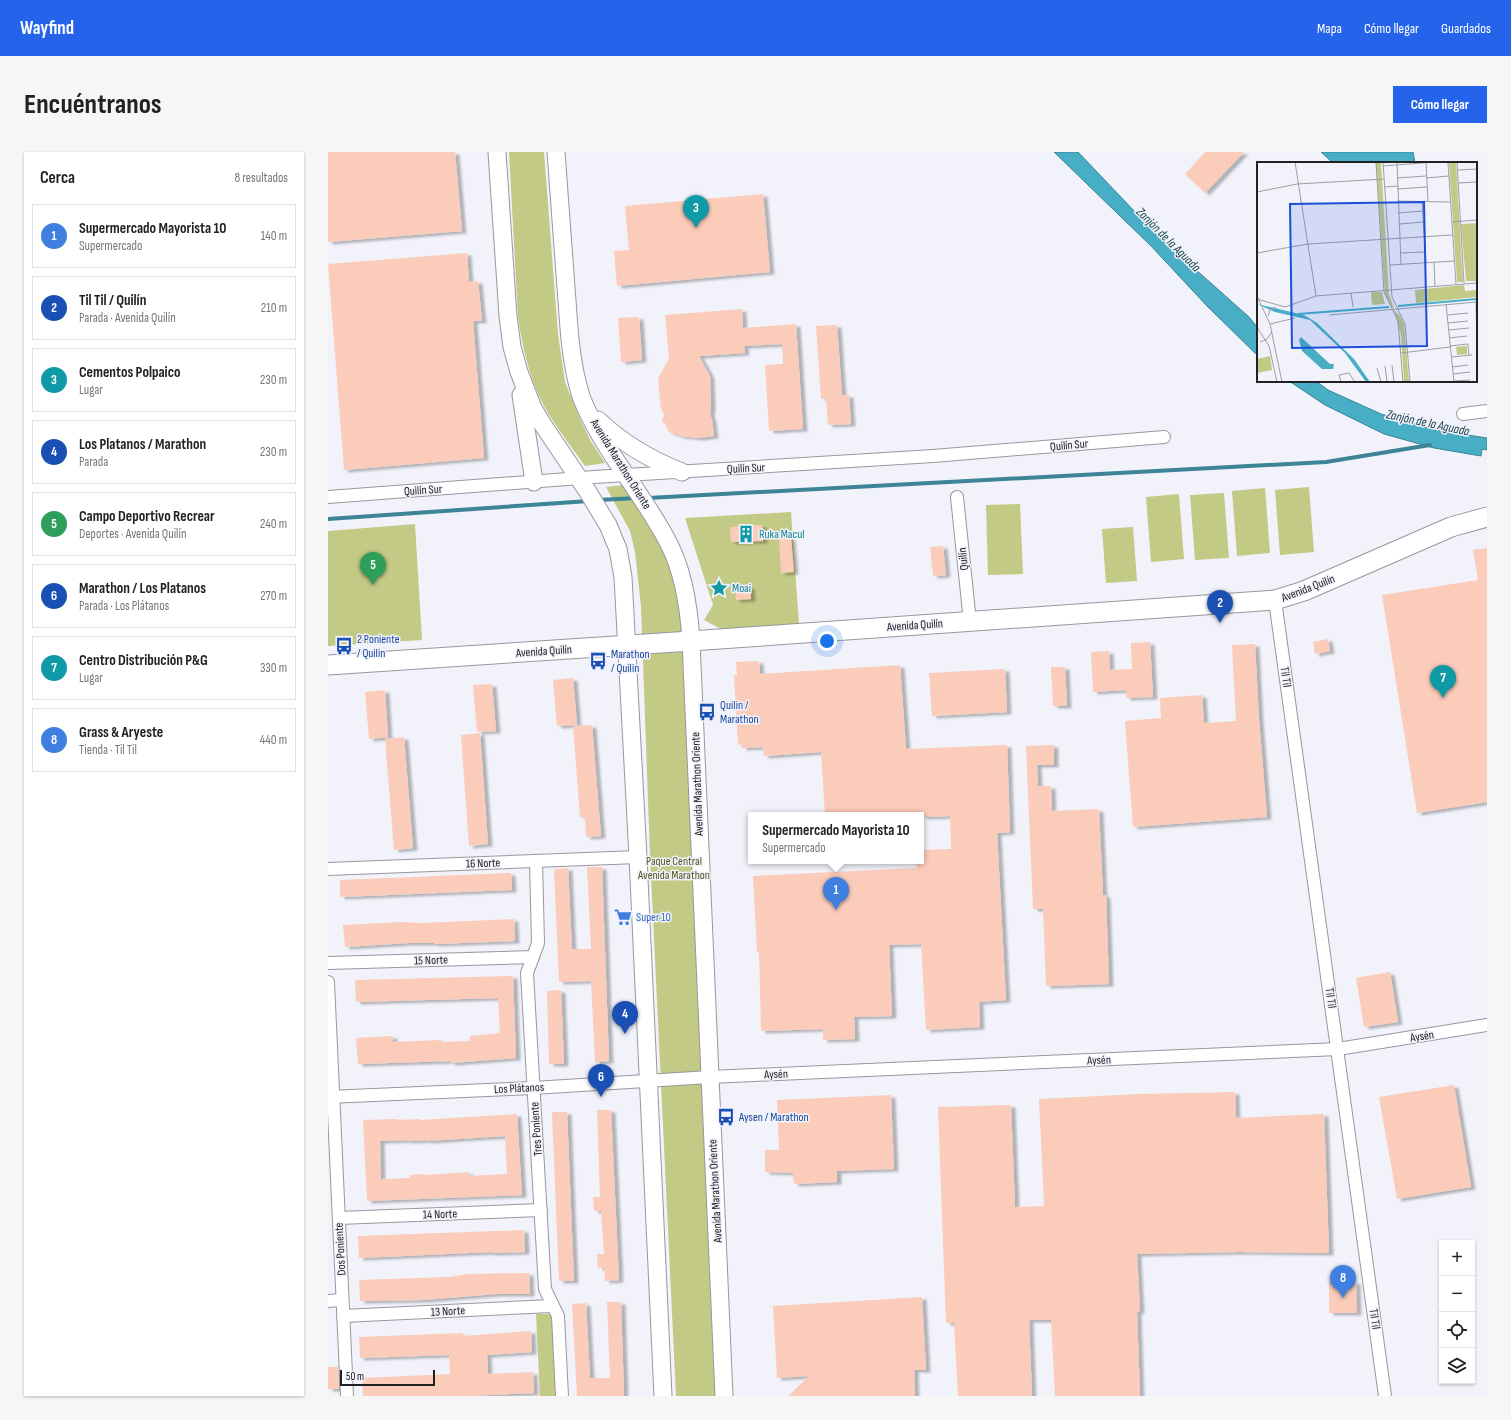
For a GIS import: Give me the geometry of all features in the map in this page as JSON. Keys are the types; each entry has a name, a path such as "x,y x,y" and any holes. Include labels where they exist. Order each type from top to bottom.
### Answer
{"main road":[{"path":"497,152 508,316 512,347 519,372 533,408 602,514 613,535 622,564 628,645 663,1396"},
{"name":"Avenida Marathon Oriente","path":"556,152 571,352 578,385 588,411 669,543 682,580 689,612 724,1396"},
{"path":"519,372 534,482"},
{"path":"588,411 604,426 631,447 654,460 682,472"},
{"name":"Avenida Quilín","path":"328,665 1275,600 1304,591 1450,527 1487,517"}],"street":[{"path":"1463,414 1487,411"},
{"name":"Quilín Sur","path":"328,497 578,478 630,481 682,472 917,457 1164,437"},
{"name":"Quilín","path":"957,497 970,622"},
{"name":"Til Til","path":"1275,600 1385,1396"},
{"name":"16 Norte","path":"328,869 638,857"},
{"name":"Tres Poniente","path":"536,861 538,943 527,973 545,1289 558,1316 562,1396"},
{"name":"15 Norte","path":"328,963 533,957"},
{"name":"Dos Poniente","path":"328,982 333,1202 339,1218 347,1396"},
{"name":"Aysén","path":"710,1077 1338,1050 1487,1025"},
{"name":"Los Plátanos","path":"331,1097 533,1088 710,1077"},
{"name":"14 Norte","path":"339,1218 541,1210"},
{"path":"328,1301 342,1300"},
{"name":"13 Norte","path":"343,1316 552,1306"}],"green space":[{"path":"509,152 544,152 558,334 565,382 590,440 605,463 585,466 544,407 529,370 518,317"},
{"name":"Paque Central Avenida Marathon","path":"624,485 666,549 680,594 719,1396 676,1396 650,855 641,606 635,552 630,531 606,487"},
{"path":"1309,487 1314,552 1280,555 1275,490"},
{"path":"1265,488 1270,553 1237,556 1232,491"},
{"path":"1224,493 1229,558 1195,560 1190,495"},
{"path":"1179,494 1184,559 1151,562 1146,497"},
{"path":"1020,504 1023,574 988,575 986,505"},
{"path":"791,512 799,624 721,629 704,620 713,605 685,518"},
{"path":"415,524 422,640 328,646 328,531"},
{"path":"1133,527 1137,581 1106,583 1102,529"},
{"path":"536,1314 550,1314 555,1321 558,1396 540,1396"}],"water":[{"path":"1054,152 1078,152 1158,236 1249,317 1257,327 1257,355 1207,306 1151,246"},
{"path":"1321,152 1413,152 1415,162 1332,162"},
{"path":"1290,382 1317,382 1328,390 1381,414 1435,430 1487,438 1487,450 1482,449 1481,456 1434,448 1384,434 1325,405"}],"building":[{"path":"328,152 455,152 462,231 328,242"},
{"path":"1205,152 1244,152 1205,193 1185,174"},
{"path":"763,194 770,272 617,286 614,251 629,250 625,206"},
{"path":"467,253 469,282 478,281 482,321 473,321 484,458 344,470 328,264"},
{"path":"742,309 743,328 796,324 803,429 769,431 765,365 783,364 782,344 744,346 745,353 699,356 710,376 710,414 714,436 698,438 681,436 669,432 665,423 662,422 664,414 661,409 658,379 669,358 665,315"},
{"path":"639,317 642,360 621,362 618,318"},
{"path":"837,325 842,395 849,395 851,424 828,425 826,398 821,399 816,326"},
{"name":"Ruka Macul","path":"762,525 763,541 731,542 730,527"},
{"path":"791,537 794,572 781,573 779,538"},
{"path":"943,546 946,575 933,576 930,547"},
{"path":"1487,548 1487,802 1417,813 1382,595 1478,580 1473,550"},
{"path":"750,586 751,599 736,600 735,588"},
{"path":"1328,639 1330,651 1315,654 1313,642"},
{"path":"1150,642 1153,697 1126,698 1126,690 1093,692 1091,652 1109,651 1110,670 1132,669 1131,643"},
{"path":"1255,644 1267,817 1133,827 1125,721 1161,718 1160,698 1202,695 1204,723 1236,721 1232,645"},
{"path":"759,661 760,674 900,665 906,749 1007,745 1010,832 997,833 1006,1000 979,1002 980,1027 926,1030 921,944 889,945 892,1016 854,1017 855,1039 823,1040 823,1029 761,1031 759,952 757,952 753,876 917,868 916,864 924,864 924,850 951,849 950,816 924,817 924,812 825,812 821,752 764,756 763,747 742,748 742,744 738,745 734,675 737,675 736,662"},
{"path":"1051,667 1065,667 1067,706 1053,706"},
{"path":"1005,669 1007,712 932,716 929,673"},
{"path":"573,678 577,725 557,726 553,680"},
{"path":"492,684 496,731 477,732 473,685"},
{"path":"385,690 388,737 369,739 365,692"},
{"path":"592,725 601,836 586,837 585,817 580,817 573,726"},
{"path":"480,733 488,844 469,846 461,735"},
{"path":"404,737 413,848 394,850 385,739"},
{"path":"1054,745 1054,765 1037,765 1038,786 1051,786 1052,811 1099,809 1103,895 1106,895 1109,984 1046,986 1043,909 1033,909 1026,746"},
{"path":"587,867 602,867 609,1061 595,1062 591,981 559,982 554,869 568,868 572,949 591,949"},
{"path":"511,873 512,890 340,897 340,880"},
{"path":"514,919 515,941 434,944 408,943 345,947 343,925"},
{"path":"1390,972 1398,1022 1364,1027 1356,978"},
{"path":"513,976 516,1058 451,1063 451,1061 358,1064 356,1038 393,1036 393,1042 441,1040 441,1042 470,1041 470,1036 500,1033 498,998 356,1002 355,980"},
{"path":"561,990 564,1064 549,1064 547,991"},
{"path":"1454,1085 1471,1187 1397,1199 1379,1097"},
{"path":"1235,1092 1236,1118 1324,1114 1329,1253 1238,1252 1137,1254 1140,1311 1137,1312 1140,1396 1055,1396 1051,1320 1029,1320 1032,1396 958,1396 954,1323 946,1323 938,1107 1011,1105 1015,1207 1044,1206 1039,1099 1139,1094"},
{"path":"891,1095 894,1169 837,1171 837,1182 794,1184 793,1173 765,1172 765,1150 779,1150 777,1100"},
{"path":"597,1110 611,1110 619,1280 605,1281 604,1267 598,1268 597,1254 604,1254 601,1211 594,1211 593,1197 600,1197"},
{"path":"552,1112 567,1112 574,1281 559,1281"},
{"path":"517,1114 522,1195 367,1201 363,1120 420,1120","holes":["505,1136 507,1174 469,1176 469,1172 410,1175 410,1178 381,1179 380,1141 427,1141"]},
{"path":"524,1230 525,1252 491,1252 359,1258 358,1236"},
{"path":"529,1273 530,1294 496,1294 423,1300 360,1301 359,1280 448,1277 469,1274"},
{"path":"1329,1282 1356,1282 1357,1313 1329,1313"},
{"path":"922,1297 926,1370 914,1370 915,1396 788,1396 809,1376 777,1378 773,1306"},
{"path":"607,1302 621,1302 624,1396 577,1396 572,1304 586,1303 590,1378 610,1378"},
{"path":"531,1331 532,1352 487,1355 488,1374 533,1372 534,1393 468,1396 363,1396 362,1378 450,1374 449,1355 360,1358 359,1337 463,1333 463,1336"},
{"path":"328,1367 338,1367 339,1389 328,1389"}],"waterway":[{"path":"648,498 1326,462 1430,445"},
{"path":"598,500 637,498"},
{"path":"328,519 589,501"}],"place":[{"name":"Cementos Polpaico","path":"696,228"},
{"name":"Ruka Macul","path":"746,534"},
{"name":"Campo Deportivo Recrear","path":"373,585"},
{"name":"Moai","path":"719,588"},
{"name":"Til Til / Quilín","path":"1220,623"},
{"name":"2 Poniente / Quilin","path":"344,646"},
{"name":"Marathon / Quilin","path":"598,661"},
{"name":"Centro Distribución P&G","path":"1443,698"},
{"name":"Quilin / Marathon","path":"707,712"},
{"name":"Supermercado Mayorista 10","path":"836,910"},
{"name":"Super 10","path":"623,917"},
{"name":"Los Platanos / Marathon","path":"625,1034"},
{"name":"Marathon / Los Platanos","path":"601,1097"},
{"name":"Aysen / Marathon","path":"726,1117"},
{"name":"Grass & Aryeste","path":"1343,1298"}],"water label":[{"name":"Zanjón de la Aguada","path":"1169,239"},
{"name":"Zanjón de la Aguada","path":"1428,422"}]}
